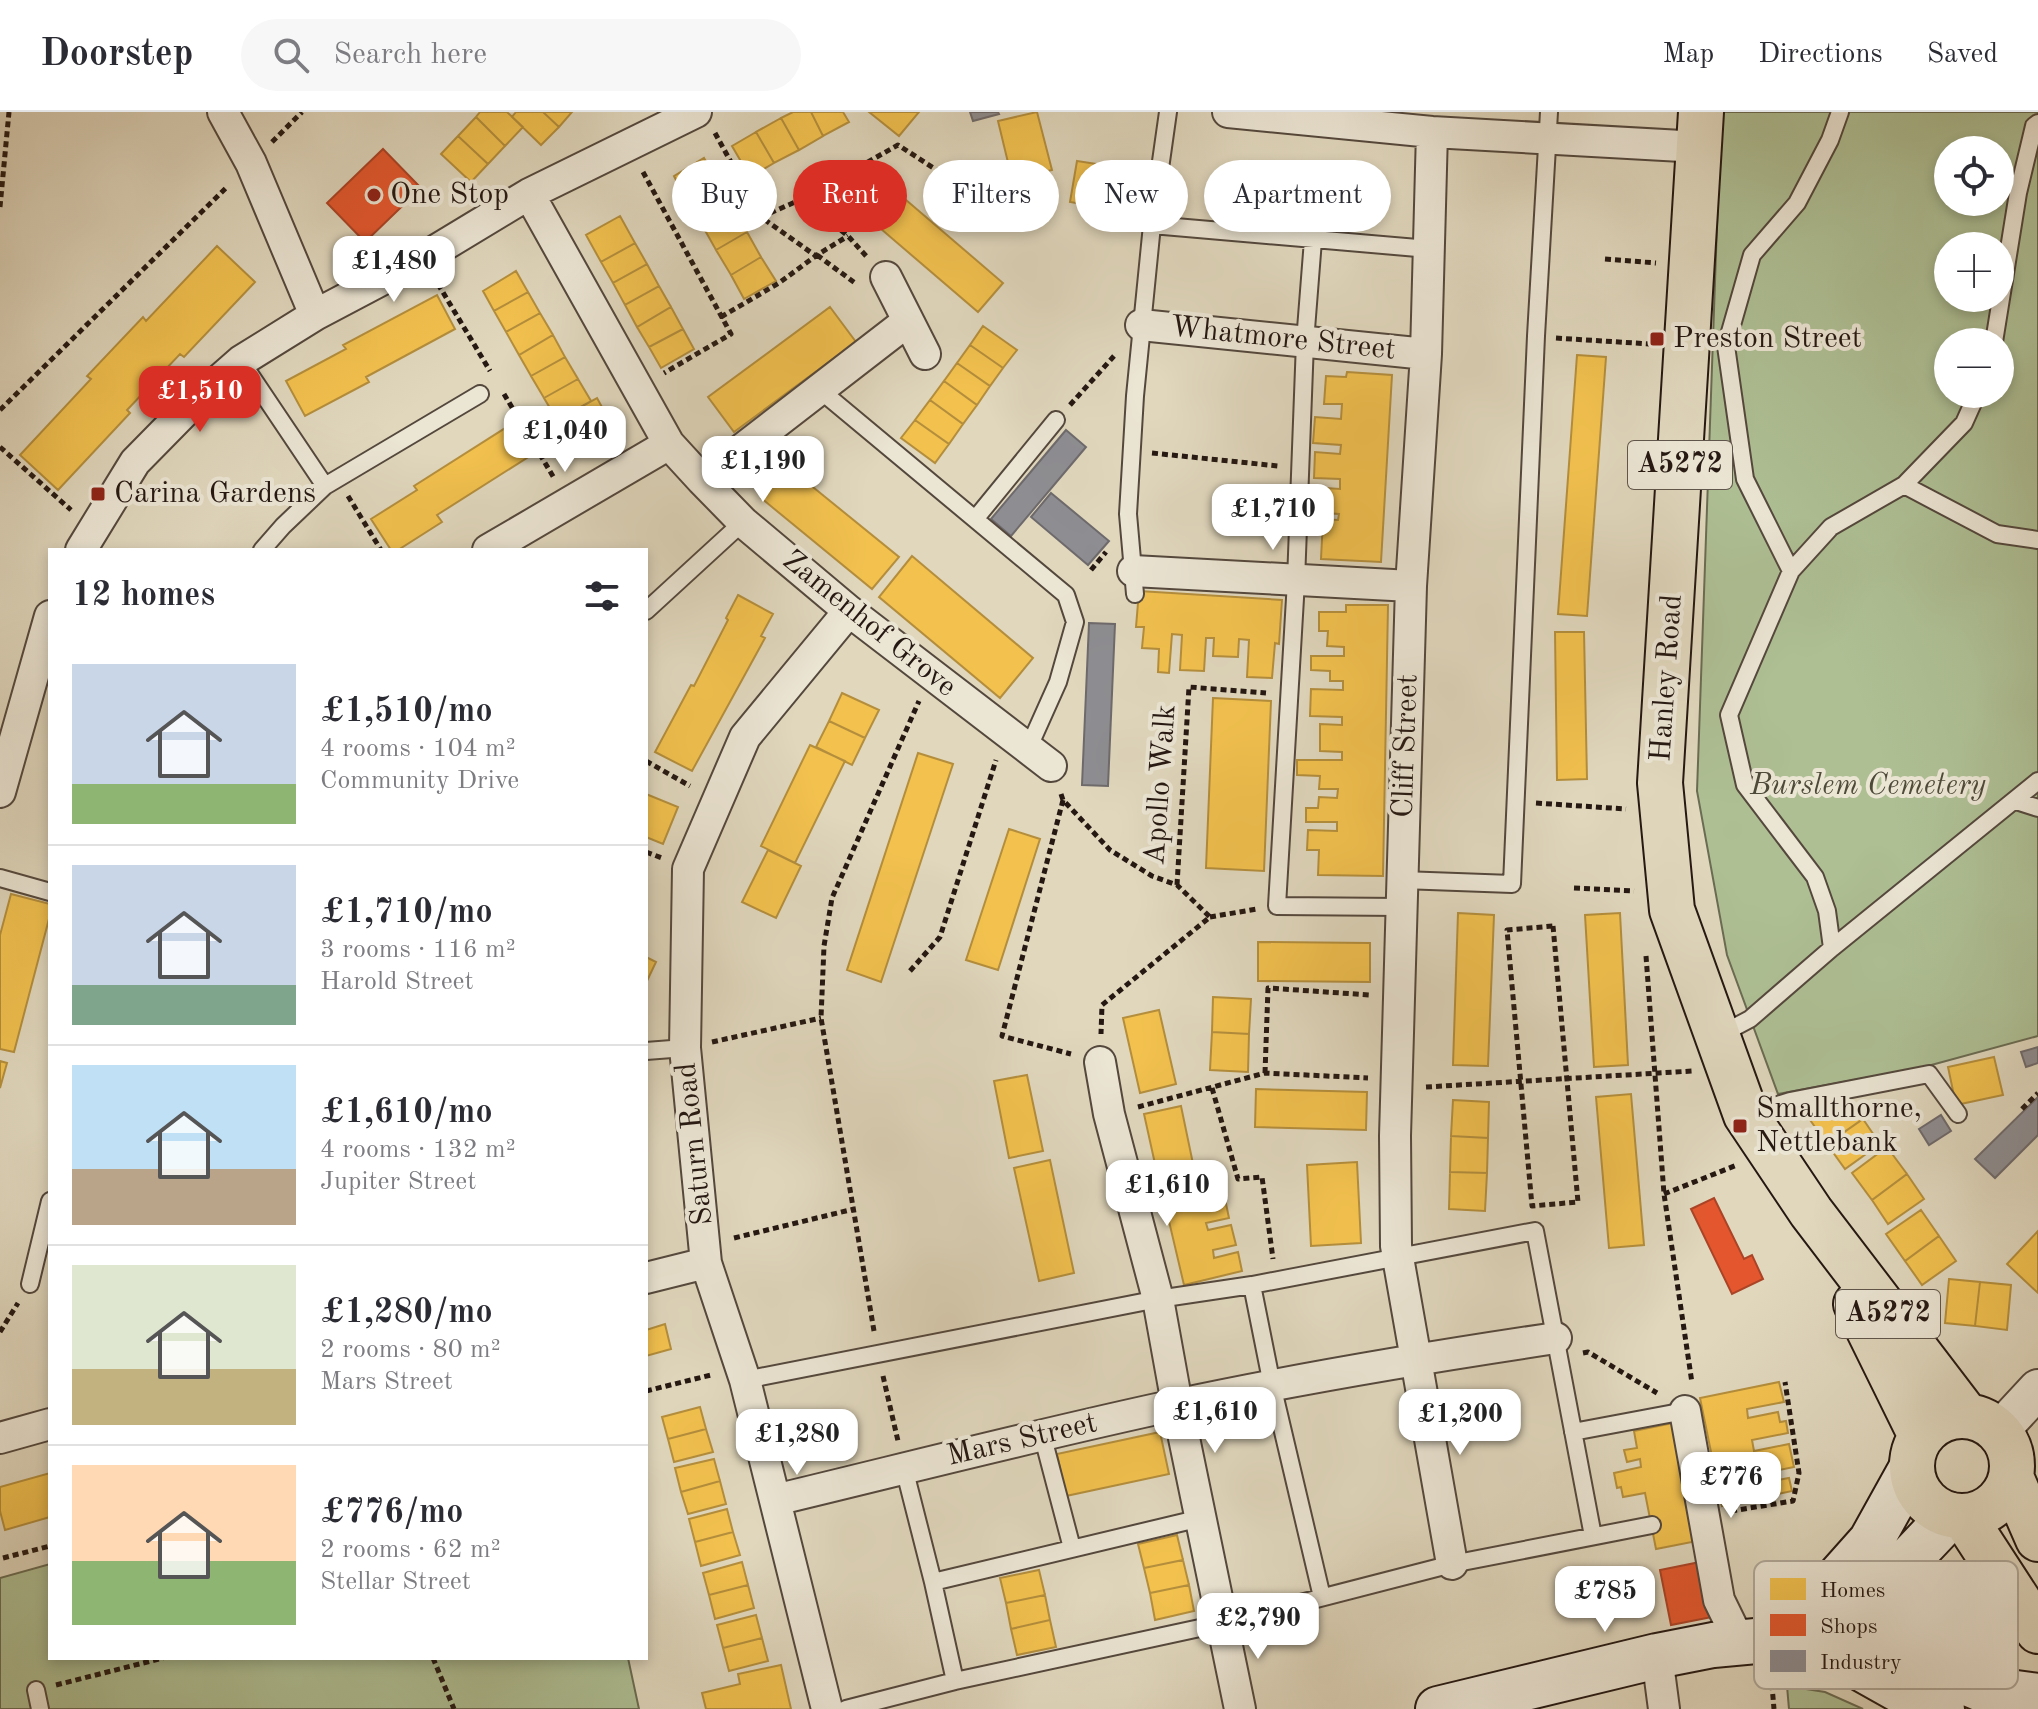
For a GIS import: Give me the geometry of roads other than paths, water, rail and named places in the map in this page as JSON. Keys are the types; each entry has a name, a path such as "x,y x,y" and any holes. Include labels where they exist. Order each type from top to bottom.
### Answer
{"main road":[{"name":"Hanley Road","path":"1700,129 1660,783 1672,910 1722,1053 1758,1133 1811,1212 1982,1423"},
{"name":"Hanley Road","path":"1811,1212 1916,1453"},
{"path":"1853,1561 1871,1541 1916,1453 1942,1419 1982,1423"},
{"name":"A5272","path":"1982,1423 2009,1446 2011,1477 2038,1539"},
{"name":"A5272","path":"1916,1453 1922,1496 1934,1509 1958,1516 1989,1561"},
{"path":"1913,1561 1958,1516 1980,1514 1995,1504 2011,1477"},
{"name":"A5272","path":"2018,1602 2038,1631"},
{"path":"1446,1708 1657,1656 1754,1641"},
{"path":"1894,1689 1921,1705"},
{"path":"1986,1689 2038,1696"}],"street":[{"path":"223,112 251,163 315,315"},
{"path":"1228,112 1284,114 1432,132 1548,124 1700,129"},
{"path":"87,539 135,462 192,404 241,361 315,315 423,258 529,194 628,145 703,119"},
{"name":"Cliff Street","path":"1432,132 1426,354 1411,586 1396,1084 1397,1258 1452,1564"},
{"name":"Zamenhof Grove","path":"529,194 669,444 743,522 849,611 1040,757"},
{"path":"873,282 908,321 925,354"},
{"path":"702,480 908,321"},
{"name":"Whatmore Street","path":"1141,325 1426,354"},
{"path":"491,548 669,444"},
{"path":"1134,582 1296,581 1411,586"},
{"name":"Saturn Road","path":"827,1709 742,1374 706,1254 685,1048 688,869 745,737 849,611"},
{"path":"0,789 48,623"},
{"path":"1100,1062 1109,1114 1158,1299 1240,1709"},
{"path":"648,1277 706,1254"},
{"name":"Mars Street","path":"775,1500 1042,1434 1272,1385 1415,1359 1557,1347"},
{"path":"1982,1423 2038,1389"},
{"path":"1688,1398 1698,1516 1719,1600 1739,1641"},
{"path":"0,1438 48,1425"},
{"path":"1657,1656 1664,1709"}],"lane":[{"path":"1161,160 1168,112"},
{"path":"1791,571 1745,479 1726,346 1752,255 1797,203 1830,140 1840,112"},
{"path":"1996,328 2018,193 2034,126 2038,123"},
{"path":"1313,240 1305,342 1296,581 1277,906 1512,884 1548,124"},
{"path":"1188,228 1429,249"},
{"path":"1134,582 1128,514 1141,325 1151,232"},
{"path":"241,361 331,482"},
{"path":"820,390 1066,595 1075,622 1040,757"},
{"path":"264,548 331,482 480,394"},
{"path":"1832,948 1827,911 1815,877 1745,785 1729,715 1791,571 1831,527 1904,485 1964,423 1971,408"},
{"path":"976,518 1056,420"},
{"path":"1904,485 1997,534 2038,540"},
{"path":"648,609 743,522"},
{"path":"1722,1053 1750,1019 1832,948 2038,781"},
{"path":"2016,801 2038,808"},
{"path":"0,878 48,891"},
{"path":"648,1051 685,1048"},
{"path":"1758,1133 1790,1101 1929,1074 1958,1114"},
{"path":"30,1284 48,1209"},
{"path":"742,1374 878,1355 1158,1299 1252,1285 1535,1231 1593,1536"},
{"path":"1252,1285 1322,1597"},
{"path":"1573,1432 1688,1398"},
{"path":"1042,1434 1072,1548"},
{"path":"904,1468 955,1681"},
{"path":"933,1582 1201,1518"},
{"path":"846,1709 955,1681 1223,1623 1452,1564 1652,1525"},
{"path":"36,1690 40,1709"}],"place":[{"name":"One Stop","path":"374,195"},
{"name":"Preston Street","path":"1657,339"},
{"name":"Carina Gardens","path":"98,494"},
{"name":"Smallthorne, Nettlebank","path":"1740,1126"}],"park label":[{"name":"Burslem Cemetery","path":"1868,786"}]}
